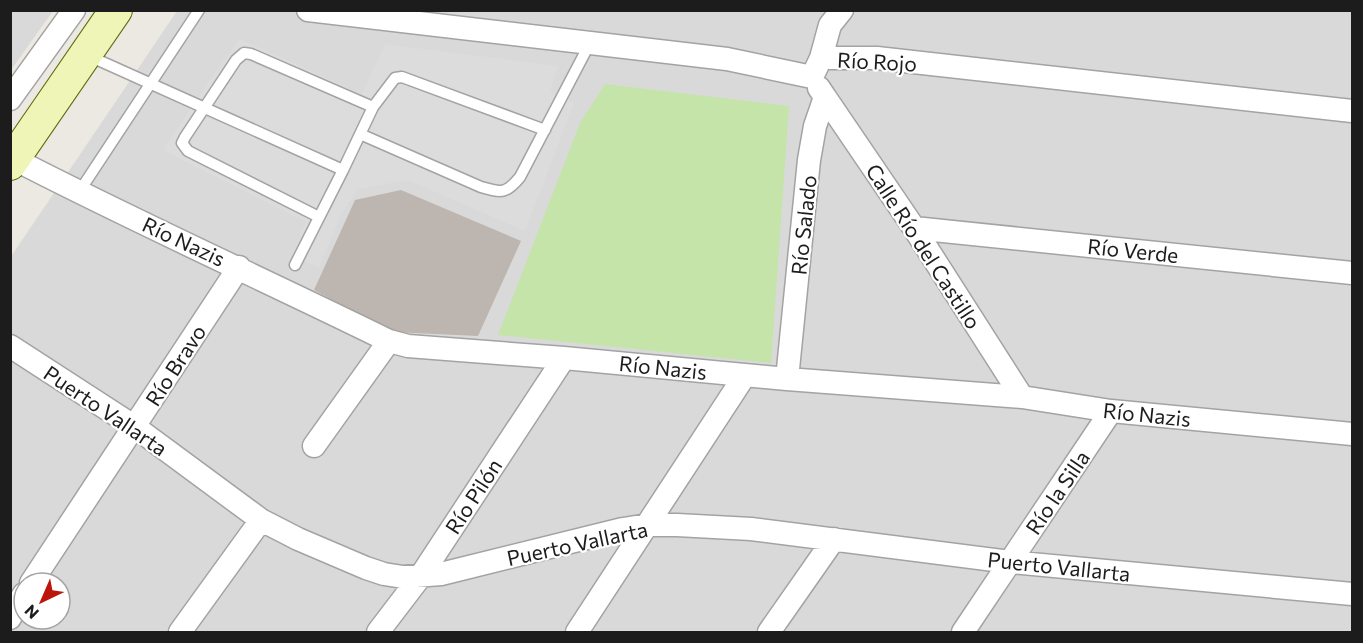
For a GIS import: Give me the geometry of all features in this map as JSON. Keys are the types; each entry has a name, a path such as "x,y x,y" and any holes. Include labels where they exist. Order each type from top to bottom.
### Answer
{"main road":[{"path":"13,161 116,10"}],"street":[{"path":"10,99 74,10"},
{"name":"Río Rojo","path":"308,10 816,68 877,58 1353,111"},
{"path":"825,97 816,68 830,25 842,10"},
{"name":"Calle Río del Castillo","path":"825,97 914,228 1022,397"},
{"name":"Río Salado","path":"787,379 809,160 815,126 825,97"},
{"name":"Río Nazis","path":"13,161 239,267 389,341 408,346 1022,397 1111,411 1353,434"},
{"name":"Río Verde","path":"914,228 1353,273"},
{"name":"Río Bravo","path":"40,571 239,267"},
{"path":"314,446 389,341"},
{"name":"Puerto Vallarta","path":"10,346 135,427 261,520 298,539 366,568 403,577 420,577 457,571 586,538 648,525 712,526 1010,562 1353,594"},
{"name":"Río Pilón","path":"378,633 420,577 564,358"},
{"path":"577,633 745,375"},
{"name":"Río la Silla","path":"963,633 1111,411"},
{"path":"180,633 261,520"},
{"path":"769,633 834,539"}],"lane":[{"path":"79,192 199,10"},
{"path":"360,134 481,186 504,192 512,187 520,177 590,43"},
{"path":"319,216 184,147 182,143 236,60 244,53 373,107"},
{"path":"86,54 343,170"},
{"path":"295,265 373,107 395,78 402,77 545,130"}],"shaded area":[{"path":"10,11 53,11 11,70"},
{"path":"177,11 1352,11 1352,632 11,632 10,258"},
{"path":"240,39 362,94 385,44 558,66 550,92 574,103 525,231 408,180 357,189 341,215 319,267 292,256 306,222 163,150"}],"green space":[{"path":"605,84 789,106 771,363 498,335 580,123"}],"building":[{"path":"401,190 521,241 478,336 392,332 314,290 355,200"}]}
